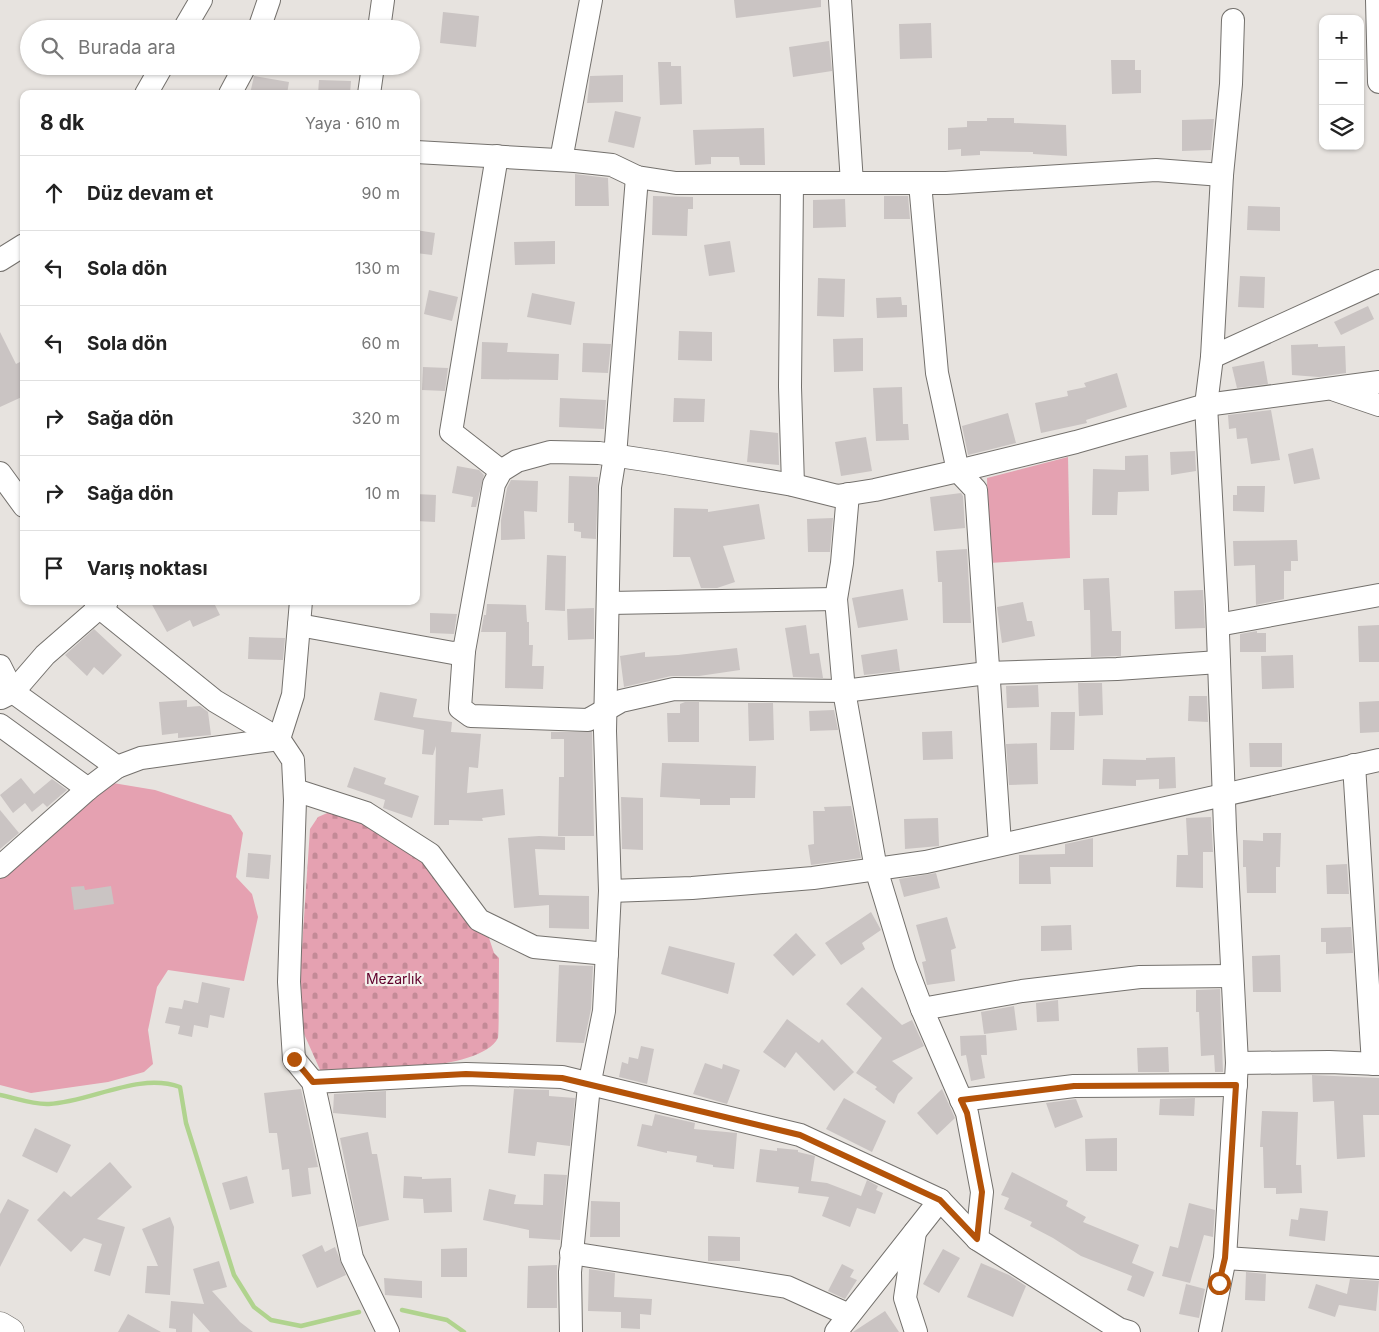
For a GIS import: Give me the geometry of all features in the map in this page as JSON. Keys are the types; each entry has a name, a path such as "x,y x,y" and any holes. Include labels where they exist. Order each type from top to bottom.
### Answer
{"highway":[{"path":"0,1326 10,1332"}],"street":[{"path":"189,20 200,0"},
{"path":"262,20 269,0"},
{"path":"380,20 383,0"},
{"path":"561,160 591,0"},
{"path":"840,0 852,183"},
{"path":"1378,0 1379,82"},
{"path":"1210,1332 1225,1258 1237,1062 1223,793 1218,625 1206,405 1212,357 1222,175 1231,84 1233,20"},
{"path":"148,90 157,75"},
{"path":"232,90 240,75"},
{"path":"370,90 372,75"},
{"path":"420,152 561,160 612,166 637,177 676,183 920,183 1156,170 1222,175"},
{"path":"497,156 451,432 501,471"},
{"path":"571,1332 572,1253 588,1086 604,1012 610,891 605,710 609,603 610,488 615,456 637,177"},
{"path":"792,183 790,387 793,485"},
{"path":"920,183 937,372 958,471 976,490 1000,844"},
{"path":"0,260 20,248"},
{"path":"1212,357 1379,281"},
{"path":"1219,662 1117,669 987,673 844,691 674,689 621,701 588,720 471,716 460,708 464,650 494,484 501,471 517,461 550,452 615,456 793,485 838,496 876,490 1076,442 1206,405 1379,382"},
{"path":"1333,389 1379,405"},
{"path":"0,474 20,501"},
{"path":"848,494 842,563 836,599 844,691 876,869 905,964 922,1009 967,1113 982,1192 977,1239"},
{"path":"1218,625 1379,595"},
{"path":"609,603 836,599"},
{"path":"6,695 51,649 99,605"},
{"path":"101,605 215,701 279,739 293,760 295,790 289,982 294,1059 313,1082 352,1258 388,1332"},
{"path":"279,739 293,694 300,605"},
{"path":"298,625 453,652 464,650"},
{"path":"0,666 6,695 117,767"},
{"path":"0,725 88,789"},
{"path":"0,867 88,789 117,767 141,758 279,739"},
{"path":"610,891 692,888 813,878 926,862 1223,793 1379,760"},
{"path":"1237,1062 1376,1064 1354,765"},
{"path":"295,790 366,813 430,854 479,920 534,947 607,954"},
{"path":"922,1009 1022,991 1140,977 1232,976"},
{"path":"313,1082 466,1074 562,1078 588,1086 800,1135 940,1200 977,1239 1119,1329 1129,1332"},
{"path":"961,1100 1074,1086 1236,1085"},
{"path":"572,1253 787,1287 842,1323 940,1200"},
{"path":"916,1231 905,1298 916,1332"},
{"path":"1225,1258 1379,1268"}],"green space":[{"path":"1068,457 1070,558 989,563 987,478"},
{"path":"113,783 155,790 231,815 243,833 236,877 252,894 258,917 244,981 168,970 157,987 148,1030 153,1064 144,1072 108,1082 31,1093 0,1085 0,879"},
{"name":"Mezarlık","path":"332,811 398,837 428,867 489,938 494,953 499,958 499,1026 498,1038 486,1049 468,1058 443,1064 388,1070 321,1072 300,1025 300,977 310,829 318,817"}],"building":[{"path":"734,0 821,0 821,7 736,18"},
{"path":"443,12 479,16 476,47 440,43"},
{"path":"931,23 932,58 900,59 899,24"},
{"path":"829,41 832,71 793,77 789,47"},
{"path":"1111,60 1135,60 1135,70 1141,70 1141,93 1112,94"},
{"path":"658,62 671,62 671,66 681,66 682,104 660,105"},
{"path":"623,75 623,102 587,103 590,76"},
{"path":"254,76 289,82 288,90 251,90"},
{"path":"319,80 351,81 350,90 318,90"},
{"path":"615,111 641,117 634,148 608,142"},
{"path":"987,118 1014,118 1014,123 1066,125 1067,156 1033,154 1033,152 980,151 980,155 961,156 961,149 948,150 948,128 967,127 967,121 987,121"},
{"path":"1214,119 1211,150 1182,151 1182,120"},
{"path":"764,128 765,165 740,165 739,157 711,157 711,164 695,165 693,130"},
{"path":"575,174 608,178 609,206 575,206"},
{"path":"653,196 693,197 693,209 688,209 687,236 652,235"},
{"path":"884,196 908,196 910,219 884,219"},
{"path":"845,199 846,227 813,228 813,200"},
{"path":"1248,206 1280,207 1280,231 1247,230"},
{"path":"420,231 435,233 432,255 420,254"},
{"path":"555,241 555,264 515,265 514,242"},
{"path":"730,241 735,272 709,276 704,245"},
{"path":"1240,276 1265,277 1264,308 1238,307"},
{"path":"818,278 845,279 844,317 817,316"},
{"path":"429,290 458,297 452,321 424,314"},
{"path":"532,293 575,302 571,325 527,317"},
{"path":"901,297 902,305 907,305 907,317 877,318 876,298"},
{"path":"1368,306 1374,319 1341,335 1334,322"},
{"path":"679,331 712,332 712,361 678,360"},
{"path":"0,332 16,364 20,362 20,398 0,407"},
{"path":"863,338 863,371 834,372 833,339"},
{"path":"482,342 508,343 507,352 559,354 558,380 481,379"},
{"path":"583,343 611,344 608,373 582,372"},
{"path":"1318,344 1318,347 1345,346 1346,373 1319,377 1292,375 1291,345"},
{"path":"1264,361 1268,384 1237,388 1232,367"},
{"path":"423,367 448,368 445,391 422,390"},
{"path":"1117,373 1127,407 1086,420 1087,423 1041,433 1035,403 1068,396 1067,391 1086,387 1084,383"},
{"path":"902,387 903,424 908,424 909,440 876,441 873,388"},
{"path":"560,398 606,400 604,429 559,427"},
{"path":"674,398 705,399 704,422 673,422"},
{"path":"1271,410 1280,460 1251,464 1247,438 1237,439 1236,428 1229,429 1228,415"},
{"path":"1008,413 1016,443 968,455 962,426"},
{"path":"750,430 778,433 779,465 747,462"},
{"path":"866,437 872,471 841,476 835,442"},
{"path":"1313,448 1320,479 1294,484 1288,454"},
{"path":"1195,451 1196,471 1171,475 1170,452"},
{"path":"1148,455 1149,491 1118,492 1117,515 1092,515 1093,469 1125,470 1125,456"},
{"path":"457,466 479,470 484,475 476,507 471,507 473,497 452,493"},
{"path":"569,476 598,477 596,539 581,538 581,532 574,531 574,523 568,523"},
{"path":"511,480 538,481 537,512 524,511 525,539 501,540 501,520 507,488"},
{"path":"1237,486 1265,486 1264,512 1233,511 1233,495 1237,495"},
{"path":"961,493 963,496 965,528 934,531 930,497"},
{"path":"420,494 436,495 435,522 420,521"},
{"path":"759,504 765,539 723,546 735,582 717,588 701,588 690,557 673,557 674,508 708,509 708,512"},
{"path":"833,518 830,552 808,552 807,519"},
{"path":"1297,540 1298,561 1291,561 1291,571 1284,571 1284,599 1256,605 1255,565 1234,566 1233,541"},
{"path":"967,549 971,623 943,623 942,582 938,582 936,551"},
{"path":"547,555 566,556 565,611 545,610"},
{"path":"1109,578 1112,631 1121,631 1121,656 1091,657 1090,610 1084,610 1083,579"},
{"path":"903,589 908,620 858,628 852,598"},
{"path":"1203,590 1205,628 1175,629 1174,591"},
{"path":"1023,602 1027,621 1032,621 1035,636 1002,643 997,607"},
{"path":"487,604 526,605 527,622 529,622 529,645 533,645 532,666 544,666 543,689 505,688 506,632 481,632"},
{"path":"152,605 215,605 220,615 193,627 190,620 167,632"},
{"path":"594,608 594,639 568,640 567,609"},
{"path":"430,613 457,614 454,634 430,633"},
{"path":"806,625 810,654 819,653 823,678 793,677 785,628"},
{"path":"1379,625 1379,662 1359,662 1358,626"},
{"path":"94,629 122,655 103,675 94,667 87,676 65,655"},
{"path":"1257,631 1257,633 1266,633 1266,652 1240,652 1240,634"},
{"path":"249,637 285,638 283,660 248,659"},
{"path":"737,648 740,670 699,676 671,676 624,687 620,656 645,652 645,657 678,655"},
{"path":"897,649 900,671 864,675 861,655"},
{"path":"1293,655 1294,688 1262,689 1261,656"},
{"path":"1078,683 1102,683 1103,715 1079,716"},
{"path":"1038,685 1039,707 1007,708 1006,686"},
{"path":"380,692 417,699 413,717 452,722 451,732 481,734 478,768 469,767 467,793 503,789 505,815 482,818 483,821 449,820 449,825 434,825 436,746 433,755 422,754 424,730 374,720"},
{"path":"1189,696 1207,696 1208,722 1188,721"},
{"path":"187,700 187,707 200,706 208,712 211,735 178,738 178,733 162,735 159,702"},
{"path":"1379,701 1379,732 1360,733 1359,702"},
{"path":"699,702 699,742 668,742 667,713 680,713 680,704"},
{"path":"748,703 773,703 774,740 749,741"},
{"path":"834,710 838,730 810,731 809,711"},
{"path":"1051,712 1075,712 1074,750 1050,750"},
{"path":"952,731 953,759 923,760 922,732"},
{"path":"551,732 592,732 594,836 558,836 559,777 564,777 564,739 551,739"},
{"path":"1037,743 1038,784 1009,785 1006,744"},
{"path":"1249,743 1282,743 1282,767 1250,767"},
{"path":"1175,757 1176,788 1159,789 1159,779 1136,780 1136,786 1102,785 1103,759 1146,760 1146,758"},
{"path":"662,763 756,766 755,798 730,798 730,805 700,805 700,799 660,797"},
{"path":"354,767 386,778 384,784 419,796 412,818 383,808 385,800 347,787"},
{"path":"21,778 34,794 52,779 67,790 47,807 43,803 32,812 25,803 13,813 0,795"},
{"path":"621,797 643,798 643,850 622,849"},
{"path":"851,806 861,858 811,865 808,845 814,844 813,811 825,811 824,807"},
{"path":"0,810 19,833 0,849"},
{"path":"1211,817 1213,852 1203,852 1203,888 1176,887 1177,855 1188,855 1186,818"},
{"path":"938,818 939,846 905,849 904,819"},
{"path":"1263,833 1281,833 1280,867 1276,867 1276,893 1247,893 1246,867 1243,867 1243,840 1263,841"},
{"path":"565,837 565,850 535,849 539,895 589,896 589,929 549,928 549,905 514,908 508,838"},
{"path":"1093,838 1093,867 1050,867 1051,884 1019,884 1019,855 1065,854 1065,844"},
{"path":"248,853 271,855 269,879 246,877"},
{"path":"1347,864 1349,894 1327,894 1326,865"},
{"path":"936,873 940,888 904,897 899,879"},
{"path":"84,886 85,890 111,886 114,904 74,910 71,887"},
{"path":"871,912 881,930 862,943 865,949 841,965 825,943"},
{"path":"947,917 956,948 951,950 955,981 927,985 922,962 926,961 916,925"},
{"path":"1071,925 1072,950 1041,951 1041,926"},
{"path":"1351,927 1353,953 1326,954 1326,942 1321,942 1321,928"},
{"path":"796,933 816,955 793,976 773,955"},
{"path":"669,946 735,963 728,994 661,974"},
{"path":"1280,955 1281,992 1253,992 1252,956"},
{"path":"559,965 593,966 591,1009 584,1043 556,1042"},
{"path":"202,982 230,988 224,1018 210,1015 208,1028 194,1025 192,1037 178,1034 180,1026 165,1023 169,1007 182,1009 184,1000 198,1003"},
{"path":"862,987 902,1025 912,1020 924,1046 892,1061 913,1078 898,1094 894,1104 875,1089 877,1087 856,1073 882,1038 846,1004"},
{"path":"1220,989 1223,1072 1215,1072 1214,1055 1201,1056 1199,1012 1196,1012 1196,990"},
{"path":"1058,1000 1059,1021 1037,1022 1036,1003"},
{"path":"1014,1006 1017,1030 984,1034 981,1012"},
{"path":"787,1019 819,1043 822,1039 854,1072 834,1091 796,1052 785,1068 763,1052"},
{"path":"986,1035 987,1055 981,1055 985,1078 971,1081 966,1055 961,1056 960,1036"},
{"path":"641,1046 654,1049 647,1084 619,1077 622,1062 628,1064 629,1057 638,1059"},
{"path":"1168,1047 1169,1072 1138,1072 1137,1048"},
{"path":"705,1063 722,1069 723,1064 740,1070 727,1104 693,1094"},
{"path":"1312,1075 1379,1078 1379,1115 1363,1115 1365,1157 1337,1159 1334,1101 1313,1102"},
{"path":"301,1089 318,1167 308,1168 311,1194 292,1197 289,1169 282,1170 277,1133 269,1133 264,1093"},
{"path":"514,1089 549,1090 549,1096 575,1098 570,1146 537,1142 535,1156 508,1153"},
{"path":"942,1089 955,1118 937,1135 917,1113"},
{"path":"386,1091 386,1118 333,1113 334,1094"},
{"path":"844,1098 886,1121 872,1152 826,1129"},
{"path":"1195,1098 1194,1116 1159,1115 1160,1099"},
{"path":"1076,1099 1083,1117 1055,1128 1046,1103"},
{"path":"1262,1111 1298,1112 1296,1165 1301,1165 1302,1193 1276,1194 1276,1188 1264,1188 1263,1147 1260,1147"},
{"path":"655,1114 695,1123 694,1129 737,1133 734,1169 713,1167 713,1165 696,1162 697,1156 667,1151 667,1153 637,1146 642,1124 652,1126"},
{"path":"35,1128 71,1145 57,1173 22,1156"},
{"path":"368,1132 372,1154 377,1154 389,1220 358,1227 340,1138"},
{"path":"1117,1138 1117,1171 1086,1171 1085,1139"},
{"path":"777,1148 798,1150 798,1152 815,1156 811,1181 827,1183 861,1196 867,1180 878,1186 876,1190 883,1193 875,1214 857,1208 850,1227 822,1216 829,1197 798,1193 799,1187 756,1182 760,1149 777,1151"},
{"path":"110,1162 132,1187 97,1219 125,1227 110,1276 94,1271 102,1244 84,1238 71,1252 37,1220 64,1191 71,1197"},
{"path":"1012,1172 1068,1201 1066,1206 1086,1217 1083,1222 1139,1245 1132,1263 1154,1272 1144,1297 1127,1290 1132,1276 1081,1256 1030,1226 1032,1222 1004,1209 1009,1198 1001,1195"},
{"path":"544,1174 567,1175 560,1240 529,1238 529,1230 483,1220 489,1189 516,1195 514,1204 543,1205"},
{"path":"247,1176 254,1203 230,1210 222,1183"},
{"path":"404,1176 422,1177 422,1179 451,1178 452,1212 424,1213 423,1199 403,1198"},
{"path":"8,1199 29,1210 0,1267 0,1214"},
{"path":"591,1201 620,1202 620,1237 590,1237"},
{"path":"1189,1203 1215,1210 1213,1237 1204,1235 1190,1283 1162,1276 1170,1246 1178,1248"},
{"path":"1300,1208 1328,1211 1325,1241 1289,1236 1291,1219 1298,1220"},
{"path":"170,1217 174,1227 170,1295 145,1293 147,1266 158,1266 142,1229"},
{"path":"708,1236 740,1237 740,1261 708,1261"},
{"path":"322,1245 325,1252 335,1247 346,1275 317,1288 302,1255"},
{"path":"467,1248 467,1277 441,1277 441,1249"},
{"path":"943,1249 960,1258 939,1293 923,1284"},
{"path":"219,1261 227,1287 212,1291 240,1322 253,1332 210,1332 193,1313 192,1332 176,1332 176,1329 169,1328 171,1301 204,1304 193,1269"},
{"path":"981,1263 1009,1275 1026,1286 1013,1317 967,1297"},
{"path":"842,1264 854,1270 850,1277 857,1280 845,1299 828,1291"},
{"path":"557,1265 557,1308 527,1308 528,1266"},
{"path":"589,1269 615,1273 614,1297 652,1299 651,1315 640,1314 640,1329 621,1328 621,1312 588,1311"},
{"path":"1246,1272 1266,1274 1265,1301 1245,1300"},
{"path":"384,1278 422,1281 422,1298 385,1295"},
{"path":"1350,1279 1379,1281 1376,1311 1339,1305 1335,1317 1308,1308 1316,1284 1347,1294"},
{"path":"1186,1284 1205,1289 1199,1318 1179,1314"},
{"path":"885,1311 899,1332 853,1332"},
{"path":"128,1314 161,1332 118,1332"}],"waterway":[{"path":"0,1095 49,1104 65,1102 131,1085 164,1083 180,1087 186,1123 234,1275 254,1307 271,1320 301,1326 359,1312"},
{"path":"402,1310 447,1320 464,1332"}],"route":[{"path":"294,1059 313,1082 466,1074 562,1078 588,1086 800,1135 940,1200 977,1239 982,1192 967,1113 961,1100 1074,1086 1236,1085 1225,1258 1219,1283"}]}
